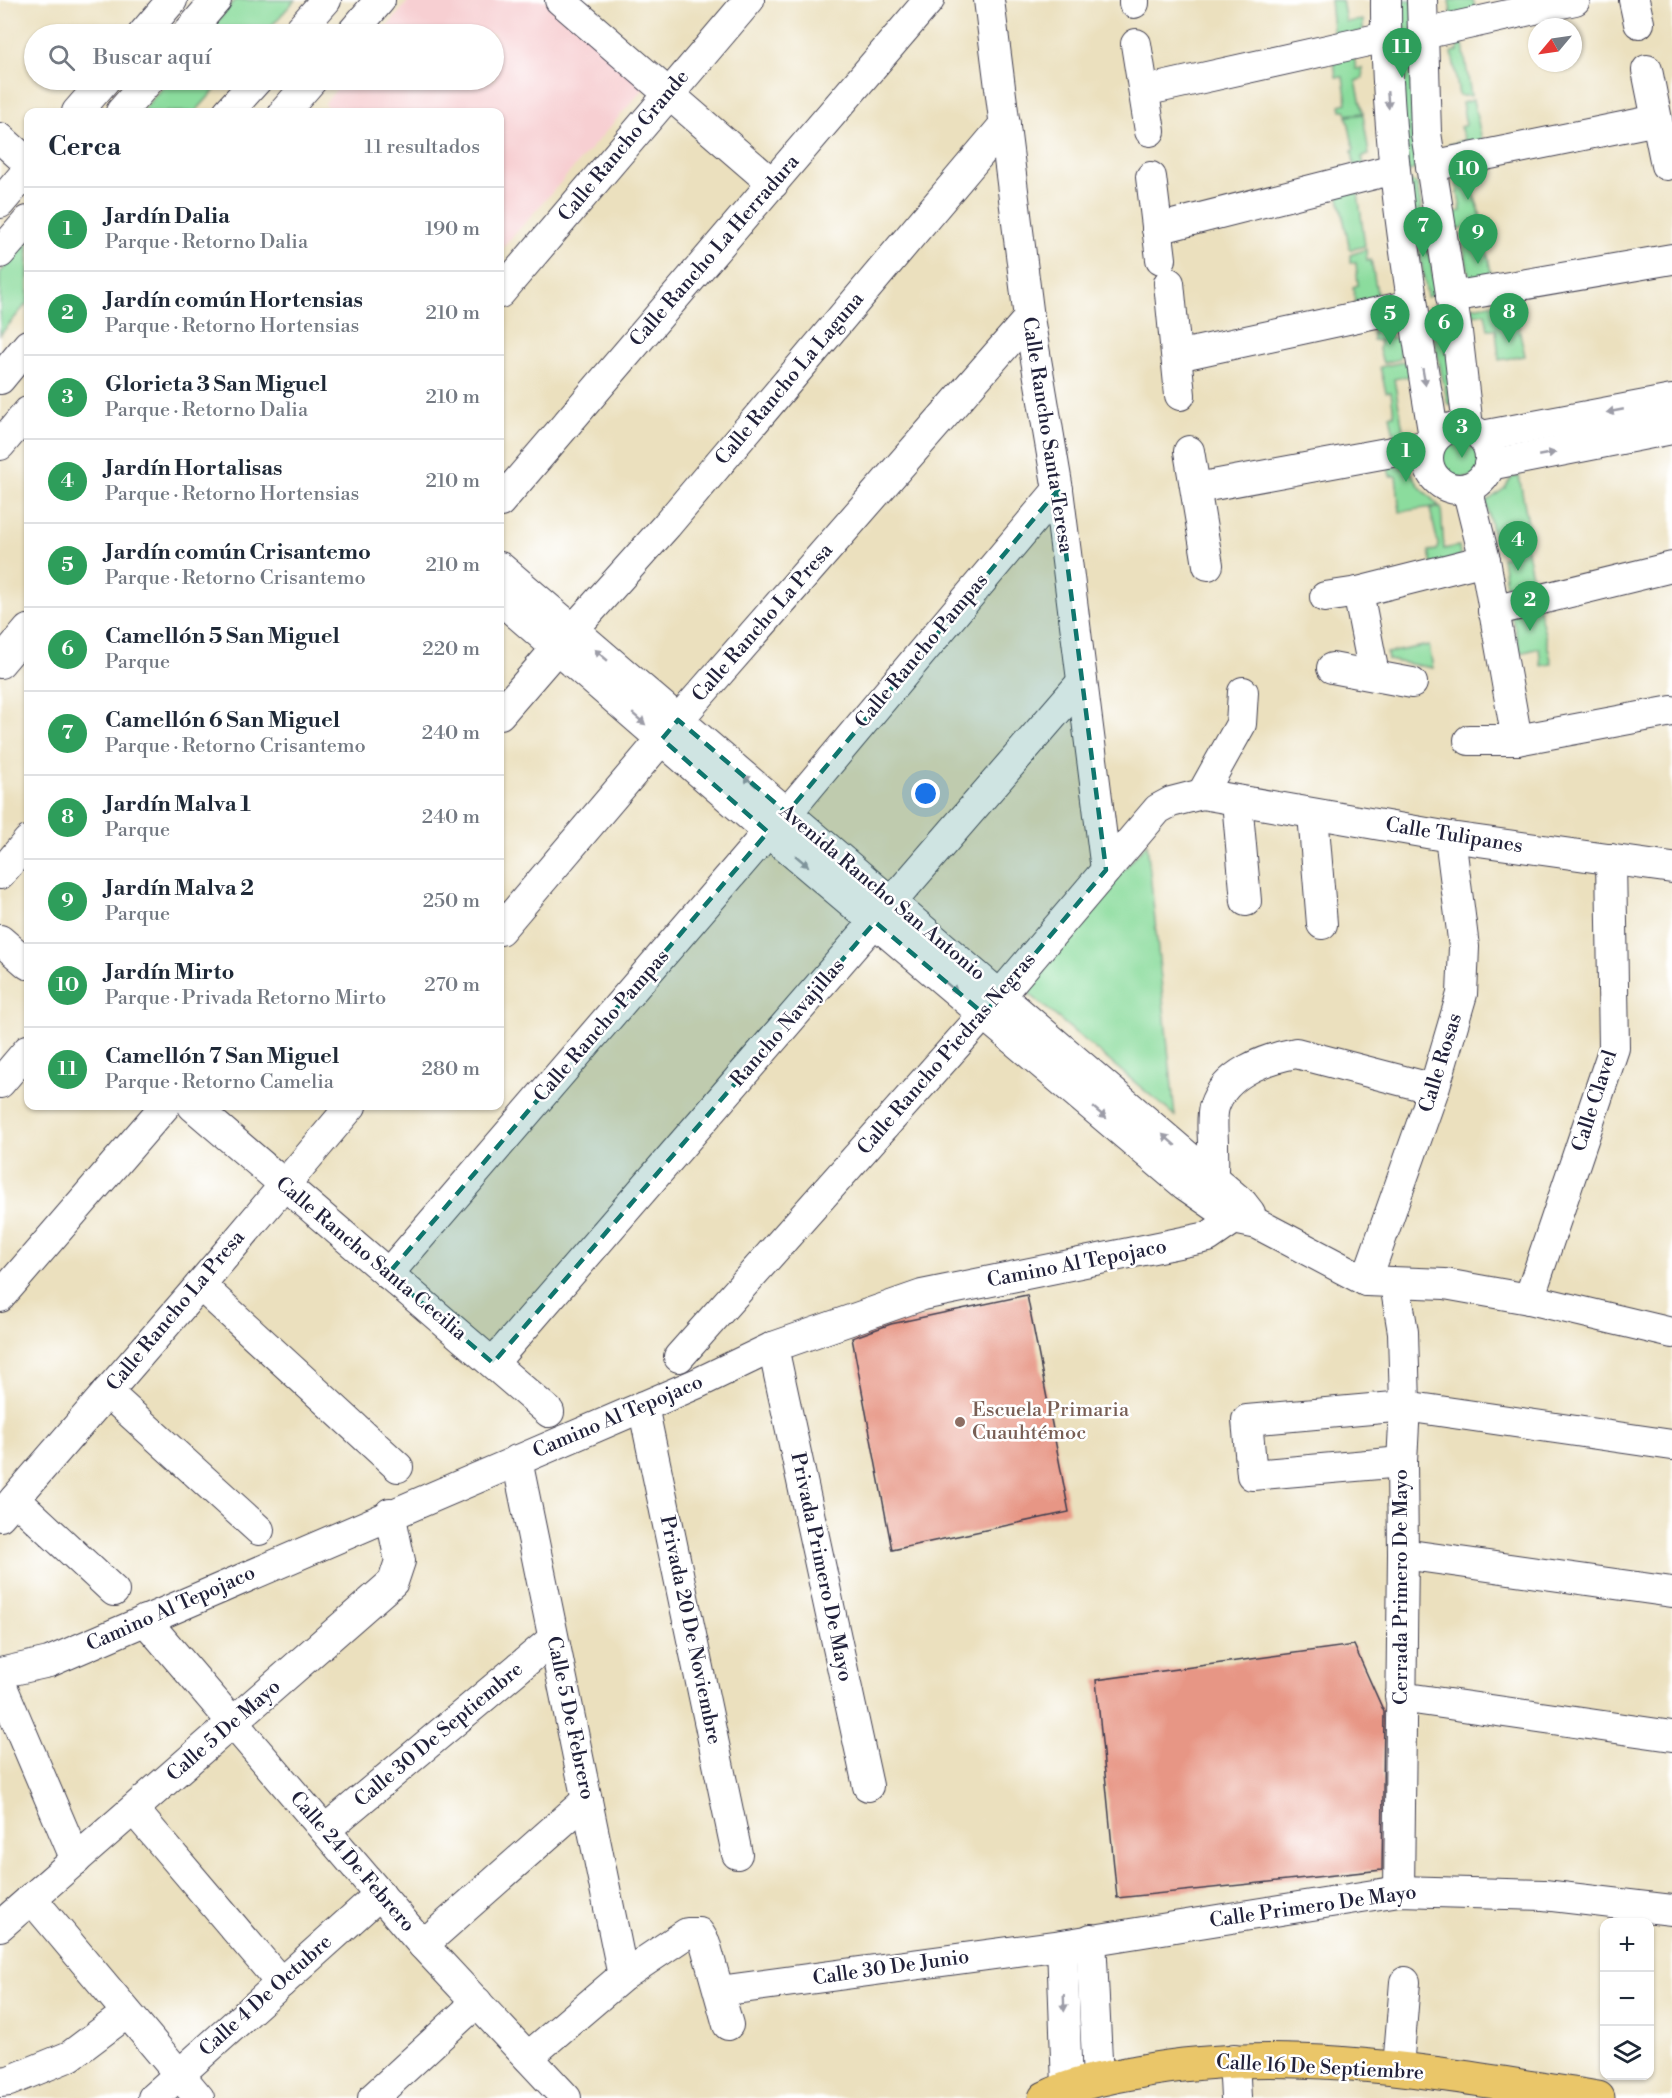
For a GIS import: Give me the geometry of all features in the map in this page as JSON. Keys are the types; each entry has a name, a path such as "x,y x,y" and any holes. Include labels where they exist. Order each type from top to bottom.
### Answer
{"main road":[{"name":"Calle 16 De Septiembre","path":"1070,2088 1163,2067 1234,2059 1398,2068 1598,2098"}],"street":[{"path":"152,24 172,0"},
{"path":"196,24 216,0"},
{"path":"305,24 326,0"},
{"path":"360,24 380,0"},
{"name":"Calle Rancho Grande","path":"504,288 749,0"},
{"name":"Calle Rancho La Herradura","path":"504,497 929,0"},
{"name":"Calle Rancho Santa Teresa","path":"989,0 1029,318 1058,490 1106,870"},
{"path":"1386,0 1386,74 1394,169 1432,441"},
{"path":"1422,0 1426,133 1451,297 1475,432 1488,445 1490,465 1481,480 1467,488 1444,486 1435,478 1429,468 1427,456 1432,441 1444,429 1456,426 1475,432 1672,400"},
{"path":"1423,34 1575,0"},
{"path":"564,1 773,184"},
{"path":"1144,91 1386,37"},
{"path":"1136,44 1150,130"},
{"path":"1647,70 1666,165"},
{"path":"80,108 96,90"},
{"path":"124,108 140,90"},
{"path":"232,108 248,90"},
{"path":"288,108 303,90"},
{"path":"1431,166 1657,120"},
{"name":"Calle Rancho La Laguna","path":"504,709 667,525 1005,124"},
{"path":"0,138 17,182"},
{"path":"1157,229 1394,169"},
{"path":"1151,177 1177,356 1180,395"},
{"path":"0,254 24,226"},
{"path":"1451,297 1672,259"},
{"path":"1177,356 1412,304"},
{"name":"Calle Rancho La Presa","path":"504,925 670,730 1029,318"},
{"path":"0,379 24,350"},
{"path":"0,444 24,417"},
{"path":"1490,465 1672,429"},
{"path":"1197,488 1432,441"},
{"path":"1189,451 1197,488 1208,565"},
{"path":"1467,488 1485,560 1517,740"},
{"name":"Calle Rancho Pampas","path":"388,1274 778,823 1058,490"},
{"path":"1325,597 1358,592 1485,560"},
{"path":"1493,611 1672,567"},
{"name":"Avenida Rancho San Antonio","path":"504,571 565,639 992,1004 1185,1185 1209,1188 1245,1216 1381,1282 1445,1284 1529,1299 1672,1333"},
{"path":"1358,592 1374,674"},
{"name":"Avenida Rancho San Antonio","path":"504,601 565,639"},
{"path":"0,663 24,635"},
{"path":"1332,668 1374,674 1412,683"},
{"name":"Rancho Navajillas","path":"493,1364 1082,682"},
{"path":"1202,794 1241,724 1243,692"},
{"path":"1469,740 1517,740 1669,714"},
{"name":"Calle Rancho Piedras Negras","path":"679,1357 992,1004 1158,809 1171,802 1202,794 1236,801"},
{"path":"1236,801 1246,902"},
{"name":"Calle Tulipanes","path":"1236,801 1450,837 1672,868"},
{"path":"1313,814 1322,924"},
{"name":"Calle Rosas","path":"1381,1282 1462,994 1464,948 1450,837"},
{"path":"0,874 24,846"},
{"name":"Calle Clavel","path":"1529,1299 1614,1048 1611,859"},
{"path":"0,940 24,961"},
{"path":"1209,1188 1213,1109 1221,1090 1231,1079 1277,1057 1296,1053 1434,1089"},
{"path":"0,1083 24,1055"},
{"path":"0,1297 162,1110"},
{"name":"Calle Rancho Santa Cecilia","path":"197,1110 549,1412"},
{"name":"Calle Rancho La Presa","path":"7,1507 200,1285 348,1110"},
{"name":"Camino Al Tepojaco","path":"0,1672 49,1662 390,1513 643,1406 774,1347 922,1295 1208,1237 1245,1216"},
{"name":"Cerrada Primero De Mayo","path":"1381,1282 1403,1332 1405,1406 1402,1462 1399,1891"},
{"path":"200,1285 398,1467"},
{"name":"Privada Primero De Mayo","path":"774,1347 868,1786"},
{"path":"107,1392 259,1530"},
{"name":"Privada 20 De Noviembre","path":"643,1406 737,1854"},
{"path":"1402,1462 1252,1475 1246,1420 1405,1406 1672,1445"},
{"name":"Calle 5 De Febrero","path":"517,1460 623,1976"},
{"path":"7,1507 114,1592"},
{"name":"Calle 5 De Mayo","path":"0,1926 393,1582 400,1561 390,1513"},
{"path":"1403,1554 1672,1592"},
{"name":"Calle 24 De Febrero","path":"145,1620 423,1945 566,2098"},
{"name":"Calle 30 De Septiembre","path":"325,1830 554,1639"},
{"path":"0,1682 76,1860"},
{"path":"1400,1697 1672,1736"},
{"path":"423,1945 586,1800"},
{"path":"134,1810 281,1983"},
{"name":"Calle Primero De Mayo","path":"1062,1945 1399,1891 1544,1895 1672,1910"},
{"name":"Calle 4 De Octubre","path":"153,2098 380,1894"},
{"path":"32,1898 199,2098"},
{"path":"528,2057 623,1976 687,1933 699,1933 705,1943 728,2025"},
{"path":"1070,2088 1091,1939"},
{"path":"1062,1945 1070,2088"},
{"name":"Calle 30 De Junio","path":"720,1991 1062,1945"},
{"path":"1398,2068 1405,1982"},
{"path":"373,2098 477,2002"},
{"path":"0,2082 9,2081 70,2056 127,2013"},
{"path":"1234,2059 1236,2098"}],"highlighted area":[{"path":"1058,490 1106,870 984,1014 875,922 493,1363 388,1274 768,832 662,739 678,720 787,813"}],"shaded area":[{"path":"409,0 545,0 648,84 504,246 504,108 329,108 324,104 336,90 504,90 504,24 389,24"}],"green space":[{"path":"235,0 295,0 273,24 215,24"},
{"path":"1330,0 1342,0 1346,22 1363,20 1363,31 1334,40"},
{"path":"1394,0 1413,0 1418,168 1404,173"},
{"path":"1449,0 1473,0 1477,14 1452,19"},
{"path":"1462,39 1471,96 1459,96 1452,52 1458,51 1457,40"},
{"path":"1354,56 1356,69 1362,68 1363,78 1356,81 1363,113 1347,115 1346,110 1341,110 1340,105 1347,103 1343,77 1336,77 1334,61"},
{"path":"160,90 215,90 199,108 144,108"},
{"path":"1473,100 1484,149 1448,157 1447,145 1465,140 1460,127 1466,125 1462,103"},
{"path":"1363,114 1369,155 1362,157 1365,170 1355,170 1352,151 1354,150 1347,116"},
{"path":"1468,174 1481,217 1493,284 1472,290 1463,244 1472,241 1471,227 1456,229 1453,213 1461,211 1456,177"},
{"path":"1408,180 1417,184 1436,294 1427,297"},
{"path":"1358,192 1365,246 1350,250 1338,193"},
{"path":"24,244 24,307 0,335 0,273"},
{"path":"1366,249 1367,261 1371,260 1379,303 1356,307 1353,287 1358,285 1356,263 1350,263 1350,255"},
{"path":"1513,300 1525,356 1499,360 1496,329 1488,329 1485,313 1474,315 1472,307"},
{"path":"1439,303 1463,400 1448,405 1428,308"},
{"path":"1389,324 1391,339 1400,337 1400,359 1383,363 1379,350 1380,341 1373,340 1372,327"},
{"path":"1408,361 1410,376 1394,379 1404,435 1394,436 1390,415 1394,415 1391,392 1386,392 1380,367"},
{"path":"1457,435 1476,441 1484,454 1481,467 1474,477 1454,478 1441,461 1441,445"},
{"path":"1402,458 1402,468 1408,467 1419,486 1439,506 1400,512 1396,476 1390,476 1386,460"},
{"path":"1519,476 1529,528 1523,530 1525,534 1494,539 1486,502 1505,488 1511,478"},
{"path":"1441,508 1444,549 1459,546 1460,556 1432,566 1429,551 1437,550 1438,544 1430,509"},
{"path":"1524,537 1534,586 1507,591 1502,557 1517,554 1513,538"},
{"path":"1538,605 1552,664 1541,666 1539,648 1521,653 1511,614"},
{"path":"1429,645 1433,668 1388,660 1387,653"},
{"path":"1147,843 1175,1116 1021,987"}],"building":[{"name":"Escuela Primaria Cuauhtémoc","path":"1027,1295 1069,1512 892,1550 852,1338 891,1324"},
{"path":"1354,1645 1384,1712 1382,1870 1117,1898 1096,1680"}],"place":[{"name":"Camellón 7 San Miguel","path":"1402,78"},
{"name":"Jardín Mirto","path":"1468,200"},
{"name":"Camellón 6 San Miguel","path":"1423,257"},
{"name":"Jardín Malva 2","path":"1478,264"},
{"name":"Jardín Malva 1","path":"1509,343"},
{"name":"Jardín común Crisantemo","path":"1390,345"},
{"name":"Camellón 5 San Miguel","path":"1444,354"},
{"name":"Glorieta 3 San Miguel","path":"1462,458"},
{"name":"Jardín Dalia","path":"1406,482"},
{"name":"Jardín Hortalisas","path":"1518,571"},
{"name":"Jardín común Hortensias","path":"1530,631"},
{"name":"Escuela Primaria Cuauhtémoc","path":"960,1422"}]}
